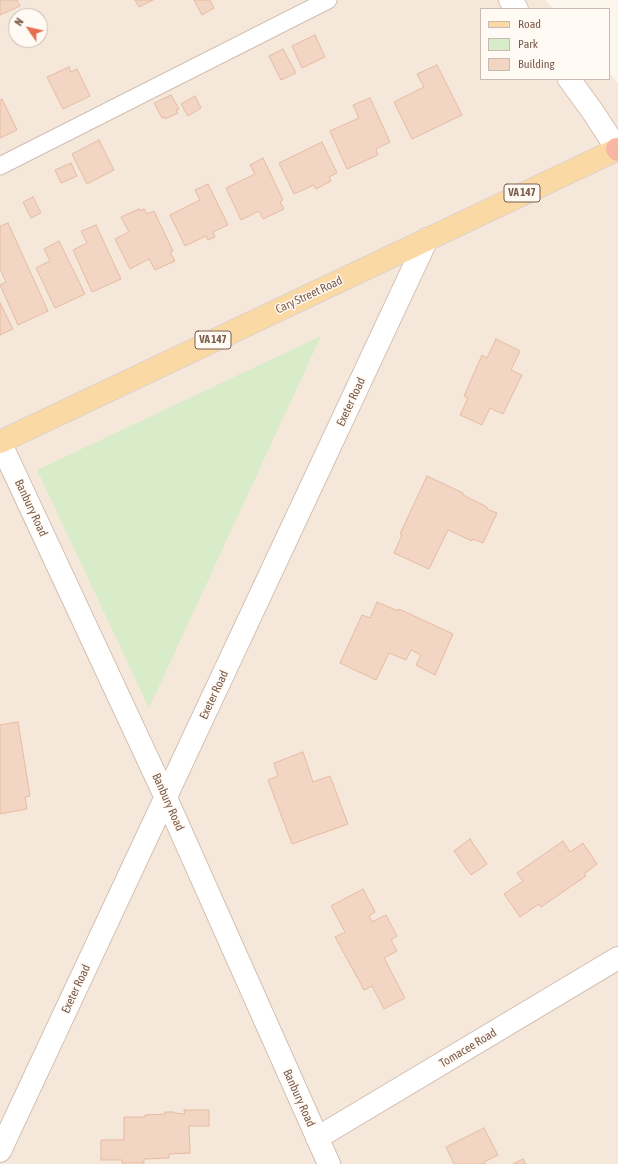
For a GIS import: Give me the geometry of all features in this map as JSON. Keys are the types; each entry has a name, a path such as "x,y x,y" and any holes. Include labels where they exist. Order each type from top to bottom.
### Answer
{"main road":[{"name":"Cary Street Road","path":"0,442 618,149"}],"street":[{"path":"510,0 516,8"},
{"path":"570,80 618,149"},
{"name":"Exeter Road","path":"0,1151 427,239"},
{"name":"Banbury Road","path":"0,442 166,798 329,1164"},
{"name":"Tomacee Road","path":"318,1138 618,958"}],"lane":[{"path":"0,166 328,0"}],"shaded area":[{"path":"0,0 545,0 552,8 480,8 480,80 610,80 610,74 618,83 618,1164 0,1164"}],"green space":[{"path":"321,336 149,708 37,470"}],"building":[{"path":"0,0 17,0 20,6 16,8 8,8 8,11 0,15"},
{"path":"135,0 153,0 139,7"},
{"path":"194,0 210,0 214,8 202,15"},
{"path":"315,35 325,57 302,68 292,46"},
{"path":"283,49 296,73 281,80 269,56"},
{"path":"437,65 462,115 412,139 394,102 424,87 417,74"},
{"path":"69,67 71,72 77,69 90,96 63,109 47,77"},
{"path":"171,95 179,109 176,110 178,113 165,119 164,117 162,118 154,103"},
{"path":"195,96 201,108 188,116 181,104"},
{"path":"370,98 390,142 376,149 378,155 347,169 330,131 359,118 353,105"},
{"path":"2,99 17,130 0,138 0,100"},
{"path":"99,140 114,170 87,184 72,154"},
{"path":"322,142 337,173 329,177 331,181 316,189 314,185 294,194 279,163"},
{"path":"263,158 283,200 280,202 284,209 263,219 259,211 241,220 226,188 255,174 250,165"},
{"path":"71,163 77,176 61,183 55,170"},
{"path":"208,184 228,225 213,232 215,237 208,240 206,236 185,246 170,215 200,200 195,190"},
{"path":"33,197 41,213 31,218 23,202"},
{"path":"139,209 140,211 144,209 147,214 154,211 173,251 170,252 175,261 155,270 149,259 130,269 115,239 129,232 121,217"},
{"path":"8,223 48,311 18,325 0,285 6,282 0,269 0,226"},
{"path":"96,225 121,279 92,292 73,250 87,243 81,231"},
{"path":"59,241 85,294 55,308 36,268 50,261 44,249"},
{"path":"0,303 13,329 0,335"},
{"path":"496,339 520,351 511,370 522,375 503,414 490,408 482,425 460,415 468,398 464,396 482,355 487,358"},
{"path":"427,476 463,493 463,495 497,513 483,543 473,539 472,541 448,530 429,569 394,553 402,535 400,534"},
{"path":"377,602 398,611 399,609 453,634 435,675 416,665 421,655 411,650 406,660 389,653 376,680 340,663 362,615 370,618"},
{"path":"18,722 30,796 25,797 27,809 0,814 0,725"},
{"path":"303,752 313,782 330,776 348,824 292,844 268,780 278,776 274,763"},
{"path":"470,839 487,864 471,875 454,851"},
{"path":"563,841 570,852 583,843 597,864 584,874 586,876 541,907 539,904 520,917 504,894 523,881 517,873"},
{"path":"363,889 375,912 369,916 372,922 386,915 397,936 391,940 397,951 384,958 405,998 384,1009 372,986 364,990 335,937 345,932 331,906"},
{"path":"184,1110 209,1110 209,1126 189,1126 190,1153 169,1154 169,1158 144,1159 144,1163 122,1163 122,1160 101,1160 101,1140 124,1140 124,1117 145,1117 145,1115 165,1114 165,1112 185,1114"},
{"path":"484,1128 498,1155 484,1162 485,1164 454,1164 446,1147"},
{"path":"523,1159 526,1164 513,1164"}]}
